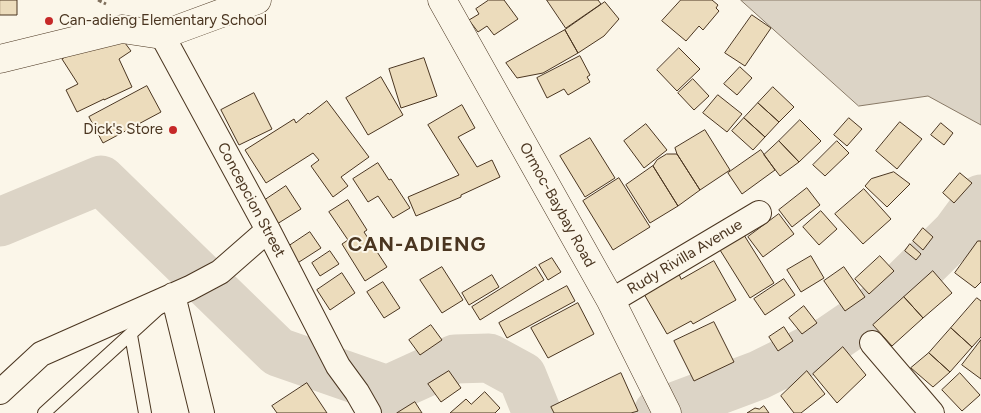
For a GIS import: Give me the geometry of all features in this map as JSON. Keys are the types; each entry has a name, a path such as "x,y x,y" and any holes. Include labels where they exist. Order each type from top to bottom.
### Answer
{"main road":[{"path":"0,59 122,29 162,35 257,0"},
{"name":"Ormoc-Baybay Road","path":"442,0 610,301 664,406"}],"street":[{"name":"Concepcion Street","path":"162,35 268,230 338,366 357,392 369,413"},
{"name":"Rudy Rivilla Avenue","path":"610,301 760,213"},
{"path":"0,392 41,354 181,292 220,272 268,230"},
{"path":"181,292 202,413"},
{"path":"872,342 932,413"}],"lane":[{"path":"44,413 181,292"},
{"path":"131,335 145,413"}],"shaded area":[{"path":"741,0 981,0 981,125 928,96 859,106"}],"building":[{"path":"0,0 17,0 17,15 0,15"},
{"path":"489,0 504,0 518,19 494,35 487,26 478,32 469,20 479,14 476,9"},
{"path":"547,0 598,0 601,4 566,28"},
{"path":"681,0 712,0 718,5 716,8 719,11 703,30 699,26 686,41 662,21"},
{"path":"605,2 619,19 604,36 578,53 565,30"},
{"path":"752,15 771,28 745,66 725,53"},
{"path":"565,30 578,53 543,73 517,78 506,63"},
{"path":"116,31 131,51 119,59 132,87 77,112 66,90 78,84 62,59 81,47"},
{"path":"679,48 700,69 677,91 657,70"},
{"path":"580,56 590,75 587,77 590,82 568,95 564,89 547,98 537,78"},
{"path":"424,58 437,96 401,108 389,69"},
{"path":"740,67 752,78 737,95 724,84"},
{"path":"381,77 403,115 368,135 346,98"},
{"path":"693,79 709,96 694,110 678,93"},
{"path":"147,86 161,112 103,143 89,117"},
{"path":"773,87 794,107 779,122 758,103"},
{"path":"254,93 272,129 239,145 221,110"},
{"path":"718,95 742,114 727,132 703,113"},
{"path":"327,101 369,157 341,177 348,186 333,197 311,166 319,160 313,153 266,183 245,150 294,119 296,123"},
{"path":"758,103 779,122 765,137 744,118"},
{"path":"462,105 475,128 458,137 477,167 492,160 500,177 461,195 461,197 416,216 408,197 459,175 428,125"},
{"path":"744,118 765,137 753,150 732,131"},
{"path":"849,118 862,129 847,146 834,135"},
{"path":"800,120 821,141 799,162 779,141"},
{"path":"900,122 922,139 897,169 876,151"},
{"path":"941,123 953,133 944,145 931,135"},
{"path":"646,124 667,150 644,168 624,141"},
{"path":"705,130 730,170 700,190 675,148"},
{"path":"590,138 615,178 585,197 560,156"},
{"path":"779,141 799,162 780,176 764,155"},
{"path":"837,141 849,153 825,176 813,165"},
{"path":"761,150 775,170 742,194 728,173"},
{"path":"667,154 677,154 700,190 678,206 653,166 657,160"},
{"path":"378,163 410,208 393,218 378,196 368,202 353,179"},
{"path":"653,166 678,206 650,223 626,185"},
{"path":"894,172 910,184 887,207 865,186 871,179"},
{"path":"960,173 972,183 954,203 943,193"},
{"path":"619,178 650,227 613,250 583,201"},
{"path":"286,186 301,209 277,224 262,202"},
{"path":"807,188 820,205 792,227 779,210"},
{"path":"864,189 891,219 863,244 835,214"},
{"path":"348,200 367,230 364,232 387,267 365,281 342,244 348,240 329,212"},
{"path":"821,211 837,229 819,245 803,227"},
{"path":"779,214 794,234 763,257 748,237"},
{"path":"923,228 933,237 923,250 913,241"},
{"path":"310,232 321,248 296,264 286,248"},
{"path":"744,235 774,283 750,298 720,250"},
{"path":"978,241 981,241 981,282 975,288 955,273"},
{"path":"910,244 921,254 916,260 905,251"},
{"path":"330,251 339,264 320,276 312,263"},
{"path":"811,256 824,278 801,292 787,270"},
{"path":"880,256 894,271 869,294 855,279"},
{"path":"552,258 561,272 548,280 539,265"},
{"path":"714,261 736,300 693,324 691,321 667,334 644,294 679,274 681,279"},
{"path":"442,267 463,300 442,313 420,280"},
{"path":"536,267 544,280 480,320 472,307"},
{"path":"844,267 865,297 845,311 824,281"},
{"path":"933,271 952,293 923,318 904,297"},
{"path":"342,273 355,293 330,310 317,290"},
{"path":"492,275 499,287 469,305 462,293"},
{"path":"784,279 795,295 765,315 754,299"},
{"path":"383,282 400,308 384,318 367,292"},
{"path":"567,286 575,301 507,338 499,323"},
{"path":"904,297 923,318 892,346 873,325"},
{"path":"977,298 981,301 981,337 972,347 951,328"},
{"path":"578,303 594,334 548,358 531,328"},
{"path":"804,306 817,323 802,334 789,318"},
{"path":"714,322 734,362 694,381 674,341"},
{"path":"431,325 442,340 420,355 409,340"},
{"path":"784,327 793,341 778,351 769,337"},
{"path":"951,328 972,347 950,372 929,353"},
{"path":"981,340 981,379 962,365"},
{"path":"843,347 866,375 837,403 813,374"},
{"path":"929,353 950,372 933,387 911,368"},
{"path":"449,371 461,388 441,402 428,384"},
{"path":"807,371 825,394 801,413 794,413 781,396"},
{"path":"621,373 638,411 631,413 554,413 551,407"},
{"path":"960,373 980,395 962,411 942,390"},
{"path":"307,383 327,413 277,413 272,406"},
{"path":"485,392 500,408 495,413 450,413 466,399 471,404"},
{"path":"415,402 422,413 397,413"},
{"path":"764,406 769,413 747,413 755,408 759,409"}],"waterway":[{"path":"0,222 101,180 278,352 387,390 455,359 489,358 522,376 537,413"},
{"path":"658,413 759,375 830,340 887,301 956,233 981,199"}],"place":[{"name":"Can-adieng Elementary School","path":"49,21"},
{"name":"Dick's Store","path":"173,130"}],"district":[{"name":"CAN-ADIENG","path":"417,245"}]}
